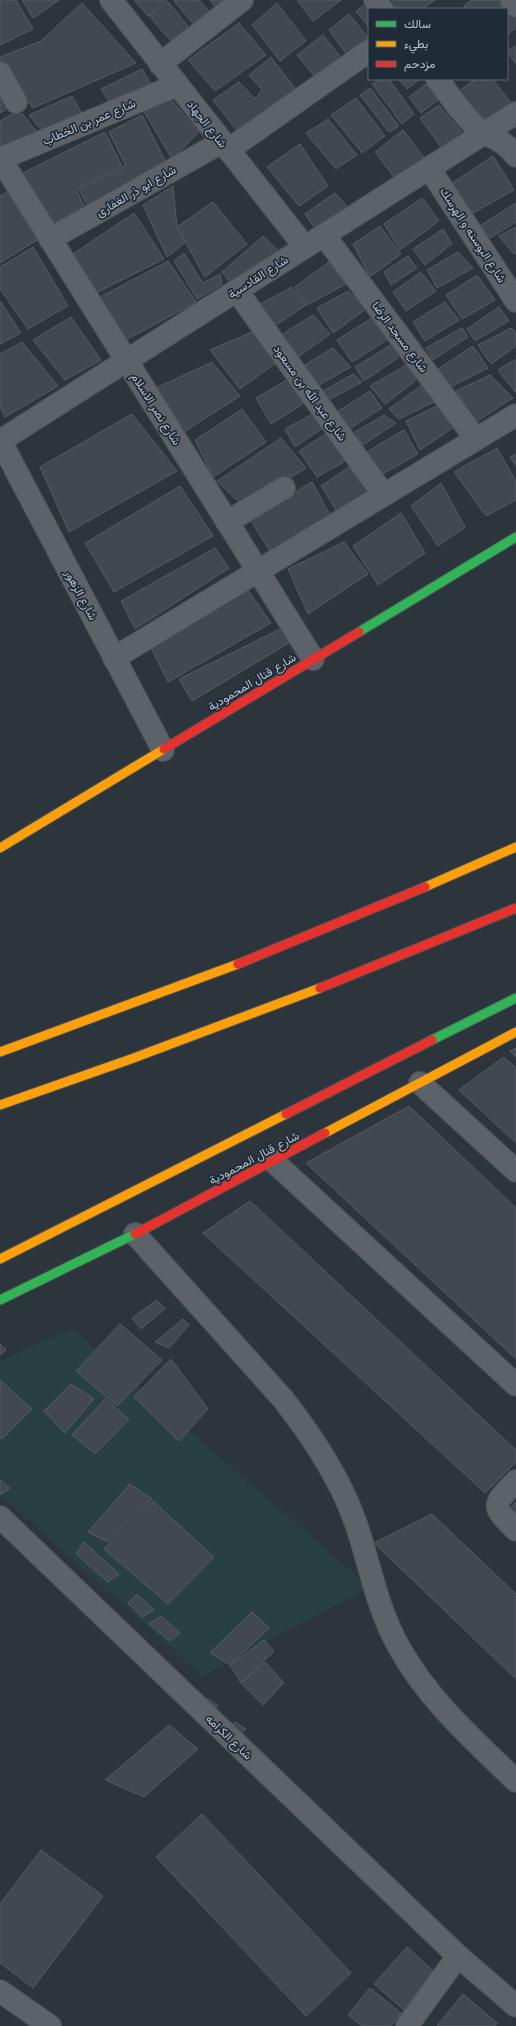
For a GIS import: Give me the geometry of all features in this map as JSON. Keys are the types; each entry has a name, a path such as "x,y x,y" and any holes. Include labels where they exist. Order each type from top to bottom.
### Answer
{"main road":[{"name":"شارع قنال المحمودية","path":"0,848 516,537"},
{"path":"0,1052 120,1010 270,952 420,890 516,847"},
{"path":"0,1105 237,1021 384,964 516,908"},
{"name":"شارع قنال المحمودية","path":"0,1258 516,998"},
{"path":"30,1030 120,1010"},
{"name":"شارع قنال المحمودية","path":"0,1300 135,1234 516,1032"}],"street":[{"name":"شارع الجهاد","path":"111,0 305,247"},
{"path":"160,64 242,0"},
{"path":"375,0 381,8"},
{"path":"511,0 516,6"},
{"name":"شارع ابو ذر الغفارى","path":"50,239 225,146 368,52"},
{"path":"0,73 16,102"},
{"path":"438,80 474,125 484,133 509,147 516,156"},
{"name":"شارع عمر بن الخطاب","path":"0,159 177,85"},
{"name":"شارع القادسية","path":"0,440 516,113"},
{"name":"شارع نصر الاسلام","path":"0,159 313,659"},
{"name":"شارع البوسنه و الهرسك","path":"429,168 516,301"},
{"name":"شارع مسجد الرضا","path":"324,235 476,439"},
{"name":"شارع عبد الله بن مسعود","path":"237,291 384,495"},
{"path":"114,658 516,415"},
{"name":"شارع الزهور","path":"0,440 163,750"},
{"path":"227,522 284,488"},
{"path":"420,1083 516,1171"},
{"path":"273,1161 516,1385"},
{"path":"135,1234 283,1399 304,1427 324,1457 349,1507 357,1527 372,1584 398,1646 415,1674 435,1701 516,1781"},
{"path":"516,1481 498,1500 497,1507 499,1513 516,1530"},
{"name":"شارع الكرامه","path":"0,1517 458,1956 516,2006"},
{"path":"407,2026 458,1956"},
{"path":"0,1991 50,2026"}],"green space":[{"path":"72,1329 369,1587 202,1676 0,1494 0,1361"}],"building":[{"path":"0,0 16,0 33,29 0,45"},
{"path":"22,0 59,0 33,18"},
{"path":"134,0 167,0 148,16"},
{"path":"199,0 215,18 200,32 174,1"},
{"path":"210,0 238,0 220,12"},
{"path":"297,0 341,0 313,21"},
{"path":"394,0 435,0 423,8 394,8 390,3"},
{"path":"471,0 507,0 516,13 516,28 508,34 508,8 465,8 464,6"},
{"path":"168,2 196,36 178,49 149,16"},
{"path":"369,2 368,26 356,11"},
{"path":"82,3 136,63 33,108 0,66 0,57 41,41"},
{"path":"277,3 306,41 280,61 252,25"},
{"path":"349,14 368,38 368,40 350,59 329,30"},
{"path":"239,23 266,55 215,91 188,60"},
{"path":"323,35 345,63 320,83 297,55"},
{"path":"516,45 516,64 508,53 508,51"},
{"path":"271,57 297,91 241,136 213,100 239,82 255,99 262,90 249,75"},
{"path":"142,69 154,89 113,107 101,89"},
{"path":"378,80 390,80 414,114 402,124 372,84"},
{"path":"399,80 419,80 407,89"},
{"path":"432,80 434,80 443,96 421,113 409,97"},
{"path":"474,80 493,80 512,104 483,124 458,92"},
{"path":"370,88 399,126 389,132 360,95"},
{"path":"167,95 199,132 172,159 143,110"},
{"path":"72,96 85,119 46,136 29,115"},
{"path":"0,97 8,108 0,113"},
{"path":"356,98 385,136 362,153 331,115"},
{"path":"439,105 465,136 443,150 420,118"},
{"path":"19,110 39,134 0,153 0,121"},
{"path":"142,115 169,168 89,209 79,189 126,166 109,132"},
{"path":"328,119 357,155 336,169 306,133"},
{"path":"403,130 426,160 397,181 375,152"},
{"path":"105,132 122,166 76,189 85,208 46,227 19,175"},
{"path":"300,144 328,186 299,206 267,167"},
{"path":"493,156 514,190 473,213 449,185"},
{"path":"173,186 177,227 186,242 167,257 143,205"},
{"path":"12,189 42,237 0,263 0,196"},
{"path":"335,193 354,214 321,237 305,214"},
{"path":"422,198 439,221 400,250 384,224"},
{"path":"213,202 247,244 205,277 177,227"},
{"path":"516,203 516,222 490,238 481,225"},
{"path":"134,213 164,259 92,295 73,254"},
{"path":"380,226 401,254 370,277 353,244"},
{"path":"516,227 516,253 514,254 499,236"},
{"path":"443,229 452,244 425,265 413,249"},
{"path":"263,236 282,254 232,285 222,272"},
{"path":"33,247 68,306 28,329 0,289 0,267"},
{"path":"458,252 473,268 437,288 427,270"},
{"path":"184,253 203,283 220,274 222,284 197,299 174,261"},
{"path":"408,256 417,268 391,285 384,272"},
{"path":"168,261 196,302 119,344 91,302"},
{"path":"329,262 346,284 307,305 295,287"},
{"path":"421,272 436,291 406,311 393,292"},
{"path":"477,275 495,300 462,319 446,295"},
{"path":"292,287 306,305 270,329 253,308"},
{"path":"348,291 366,309 333,333 317,308"},
{"path":"0,301 21,333 0,344"},
{"path":"445,302 459,320 425,341 413,322"},
{"path":"499,307 509,321 475,341 467,329"},
{"path":"313,315 330,334 294,360 281,335"},
{"path":"375,316 392,337 352,362 337,340"},
{"path":"71,317 101,360 65,380 33,340"},
{"path":"462,328 468,337 433,360 426,348"},
{"path":"511,328 516,332 516,346 491,364 478,345"},
{"path":"254,331 280,360 240,389 210,350"},
{"path":"22,342 58,386 5,417 0,407 0,354"},
{"path":"394,343 402,355 364,381 355,367"},
{"path":"473,346 488,368 449,388 437,370"},
{"path":"333,348 351,367 314,388 298,369"},
{"path":"516,359 516,391 515,392 498,370"},
{"path":"212,362 240,396 184,432 156,388"},
{"path":"408,364 419,378 385,404 370,386"},
{"path":"353,374 362,382 325,402 316,395"},
{"path":"490,375 513,398 476,422 456,391"},
{"path":"292,377 309,400 271,424 256,398"},
{"path":"425,383 438,400 399,419 389,409"},
{"path":"370,391 382,408 349,429 335,413"},
{"path":"439,405 457,425 420,450 406,421"},
{"path":"242,409 266,442 213,477 195,440"},
{"path":"318,411 326,426 295,447 285,429"},
{"path":"132,414 177,471 69,532 40,467"},
{"path":"384,415 396,423 363,445 355,432"},
{"path":"332,430 353,457 317,477 299,451"},
{"path":"404,430 418,454 381,475 363,454"},
{"path":"281,438 306,468 243,506 217,481"},
{"path":"497,448 516,481 516,500 486,516 454,472"},
{"path":"516,454 516,466 510,457"},
{"path":"349,467 373,498 342,519 321,486"},
{"path":"312,482 335,524 274,558 250,519"},
{"path":"441,483 465,527 438,546 411,506"},
{"path":"180,486 213,536 114,592 85,543"},
{"path":"401,513 425,553 378,585 353,546"},
{"path":"344,542 368,574 308,614 288,569"},
{"path":"215,548 229,568 135,629 121,601"},
{"path":"243,583 271,623 168,682 148,642"},
{"path":"282,628 292,641 192,701 179,679"},
{"path":"516,1048 516,1057 510,1051"},
{"path":"504,1057 516,1068 516,1143 459,1090"},
{"path":"409,1106 516,1208 516,1359 306,1163"},
{"path":"250,1201 516,1450 516,1462 485,1493 203,1233"},
{"path":"157,1300 165,1309 141,1329 132,1318"},
{"path":"183,1319 189,1325 169,1348 155,1342"},
{"path":"120,1324 162,1360 117,1406 76,1371"},
{"path":"0,1344 6,1350 0,1355"},
{"path":"171,1359 208,1409 179,1441 134,1397"},
{"path":"0,1380 32,1409 2,1439 0,1437"},
{"path":"71,1384 94,1399 65,1433 44,1411"},
{"path":"105,1399 129,1419 95,1454 72,1435"},
{"path":"0,1480 10,1488 0,1495"},
{"path":"130,1484 152,1499 108,1542 88,1532"},
{"path":"153,1501 214,1557 168,1604 104,1549"},
{"path":"516,1502 516,1519 507,1511"},
{"path":"432,1514 516,1594 516,1679 374,1543"},
{"path":"84,1542 119,1574 108,1582 76,1554"},
{"path":"137,1594 154,1610 142,1617 128,1603"},
{"path":"252,1612 269,1628 230,1665 210,1653"},
{"path":"161,1616 180,1633 170,1641 149,1624"},
{"path":"264,1640 274,1651 241,1683 230,1665"},
{"path":"265,1662 284,1683 263,1705 241,1683"},
{"path":"207,1698 218,1706 206,1715 198,1707"},
{"path":"235,1722 246,1729 235,1738 226,1730"},
{"path":"169,1725 198,1749 144,1797 105,1780"},
{"path":"202,1814 351,1973 306,2016 156,1857"},
{"path":"41,1850 103,1896 33,1988 0,1963 0,1904"},
{"path":"407,1947 437,1974 404,2010 374,1984"},
{"path":"370,1988 401,2013 391,2026 362,2026 348,2015"},
{"path":"463,1994 497,2023 495,2026 437,2026"}],"traffic: fast":[{"path":"359,632 516,537"},
{"path":"432,1040 516,998"},
{"path":"0,1300 135,1234"}],"traffic: slow":[{"path":"0,848 164,749"},
{"path":"425,887 516,847"},
{"path":"0,1052 238,964"},
{"path":"0,1105 131,1059 320,988"},
{"path":"325,1133 516,1032"},
{"path":"0,1259 286,1114"}],"traffic: jam":[{"path":"164,749 359,632"},
{"path":"238,964 425,887"},
{"path":"320,988 516,908"},
{"path":"286,1114 432,1040"},
{"path":"135,1234 325,1133"}]}
